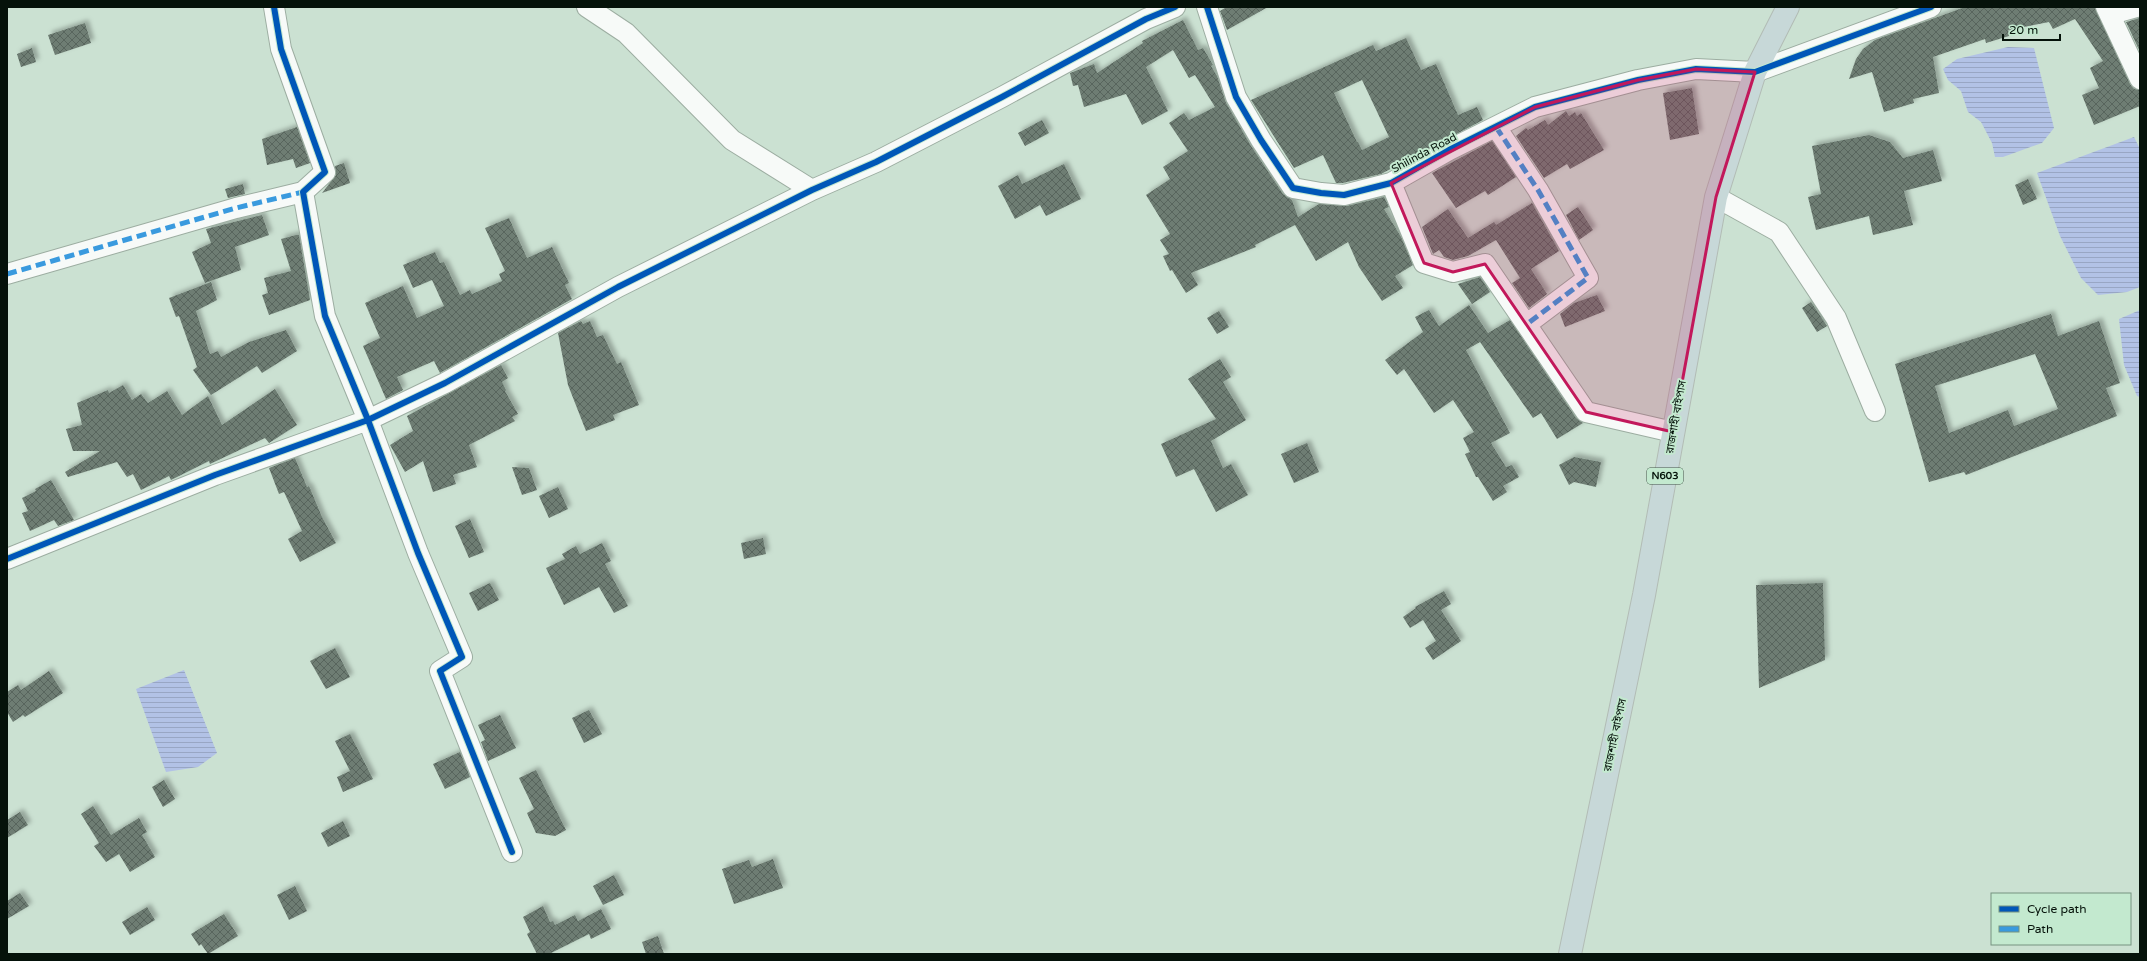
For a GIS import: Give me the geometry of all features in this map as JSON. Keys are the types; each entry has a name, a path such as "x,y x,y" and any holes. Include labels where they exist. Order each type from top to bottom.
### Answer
{"highway":[{"name":"রাজশাহী বাইপাস","path":"1570,954 1644,595 1716,197 1755,72 1788,7"}],"street":[{"path":"7,274 236,208 303,192 324,172 281,49 274,7"},
{"path":"587,7 626,33 732,140 812,190"},
{"path":"7,559 215,475 368,420 446,382 618,288 812,190 876,162 1002,97 1146,19 1174,7"},
{"name":"Shilinda Road","path":"1207,7 1236,97 1261,140 1293,188 1344,195 1391,183 1536,107 1638,80 1696,69 1755,72"},
{"path":"1755,72 1931,7"},
{"path":"2136,7 2109,11 2140,79"},
{"path":"1496,127 1538,190 1588,278 1527,324"},
{"path":"1391,183 1424,263 1453,272 1485,264 1586,412 1673,432"},
{"path":"303,192 325,316 368,420 415,546 462,657 440,672 512,852"},
{"path":"1716,197 1779,232 1836,318 1875,411"}],"highlighted area":[{"path":"1696,69 1755,72 1716,197 1673,432 1586,412 1485,264 1453,272 1424,263 1391,183 1535,107 1638,80"}],"water":[{"path":"2008,47 2034,48 2054,128 2042,143 2003,157 1995,157 1992,143 1981,122 1968,112 1961,91 1948,80 1943,69 1957,59"},
{"path":"2134,137 2140,149 2140,287 2127,292 2098,295 2081,278 2060,236 2037,173"},
{"path":"2140,310 2140,397 2137,396 2124,365 2119,319"},
{"path":"184,670 217,753 198,767 166,772 136,689"}],"building":[{"path":"1227,7 1268,7 1227,30 1220,11"},
{"path":"1965,7 2095,7 2130,84 2134,89 2140,90 2140,106 2094,125 2082,95 2099,88 2090,68 2103,61 2075,19 2053,29 2049,22 2008,30 2009,36 1986,43 1985,39 1933,57 1939,93 1913,99 1914,103 1884,112 1872,72 1849,79 1856,59 1863,49 1875,40"},
{"path":"2140,18 2140,52 2126,22"},
{"path":"1183,20 1198,50 1203,48 1213,65 1211,66 1217,76 1226,103 1251,146 1283,194 1292,200 1298,217 1319,204 1347,206 1384,197 1389,207 1384,209 1401,237 1413,265 1395,276 1403,288 1382,301 1359,267 1348,242 1316,261 1295,225 1255,245 1256,247 1191,273 1198,285 1186,293 1172,270 1170,271 1163,256 1169,254 1160,240 1170,234 1146,195 1170,179 1163,167 1188,151 1169,123 1184,113 1189,120 1215,107 1195,75 1189,78 1173,50 1146,67 1168,111 1142,125 1126,94 1084,107 1078,85 1073,86 1070,73 1094,64 1097,73 1143,43 1142,41"},
{"path":"85,23 91,43 55,55 48,35"},
{"path":"1406,38 1421,70 1436,64 1458,115 1477,107 1483,120 1381,174 1343,183 1336,183 1323,155 1294,168 1251,100 1373,45 1376,51","holes":["1362,80 1389,137 1362,150 1334,93"]},
{"path":"32,48 36,62 21,67 17,54"},
{"path":"1692,88 1699,134 1670,140 1663,93"},
{"path":"1566,111 1569,116 1575,112 1577,116 1581,113 1604,150 1570,169 1567,164 1544,178 1516,136 1526,128 1528,130 1545,120 1548,125"},
{"path":"1042,120 1049,133 1025,146 1018,133"},
{"path":"297,127 310,163 296,168 293,159 267,165 262,139"},
{"path":"1869,135 1890,142 1903,158 1933,150 1942,181 1904,191 1913,225 1873,235 1869,216 1816,230 1808,197 1821,194 1812,146"},
{"path":"1492,141 1516,177 1488,195 1485,191 1456,208 1432,173"},
{"path":"344,163 350,183 322,193 336,175 335,166"},
{"path":"1064,164 1081,199 1046,216 1040,205 1015,219 998,186 1018,175 1022,184"},
{"path":"2028,179 2037,199 2023,205 2015,185"},
{"path":"243,184 245,194 228,198 225,189"},
{"path":"1532,203 1559,251 1531,269 1547,294 1529,308 1512,283 1520,278 1496,240 1468,256 1453,260 1444,257 1439,250 1433,254 1422,227 1448,209 1468,238 1494,222 1496,225"},
{"path":"1578,207 1593,230 1579,240 1566,215"},
{"path":"262,215 269,235 235,247 241,270 205,283 192,252 211,243 206,229"},
{"path":"509,218 527,258 552,247 569,283 565,285 572,299 440,373 434,361 397,377 403,390 386,399 363,346 380,338 365,303 403,286 417,318 444,306 432,280 413,288 403,265 435,252 440,263 444,262 460,295 470,290 472,294 502,281 499,274 505,271 485,228"},
{"path":"299,235 310,300 269,315 262,295 268,293 264,278 291,271 281,239"},
{"path":"1480,277 1490,292 1472,304 1458,284"},
{"path":"211,282 217,300 196,311 210,354 218,351 221,357 249,342 286,330 297,351 262,373 257,366 211,395 193,370 197,367 179,316 176,317 169,298"},
{"path":"1597,295 1605,311 1565,327 1560,314 1574,303"},
{"path":"1811,302 1827,326 1817,332 1802,308"},
{"path":"1469,305 1488,333 1510,320 1576,418 1583,423 1557,439 1541,413 1533,418 1480,342 1466,350 1510,433 1491,443 1506,467 1512,465 1519,477 1503,486 1507,492 1493,501 1478,477 1476,477 1465,454 1470,452 1463,438 1474,432 1453,400 1434,413 1404,369 1397,375 1385,360 1423,332 1415,317 1429,310 1439,326"},
{"path":"1219,311 1229,327 1217,334 1207,318"},
{"path":"2051,314 2058,336 2099,321 2120,383 2106,388 2117,416 1966,475 1964,472 1929,482 1895,364","holes":["2035,354 2058,409 2014,426 2008,410 1949,433 1935,386"]},
{"path":"581,321 583,324 590,321 597,337 603,335 617,364 621,362 639,405 613,415 615,420 586,431 568,385 558,333"},
{"path":"1220,359 1231,377 1223,382 1246,420 1211,441 1223,468 1231,464 1248,495 1216,512 1194,469 1176,477 1161,444 1216,419 1188,379"},
{"path":"501,365 508,378 502,382 506,390 505,391 518,414 512,417 515,421 469,445 477,467 453,475 456,484 433,492 423,461 405,472 390,445 413,431 407,416"},
{"path":"123,385 132,400 141,394 148,403 167,391 182,415 208,396 222,425 275,389 297,425 269,443 265,438 210,464 209,461 171,480 169,476 141,490 133,474 127,477 117,462 68,477 65,472 100,451 73,451 66,429 82,425 77,403 108,390 109,393"},
{"path":"1307,443 1319,472 1294,483 1281,454"},
{"path":"1574,457 1601,462 1596,487 1574,482 1569,485 1559,465"},
{"path":"295,458 307,487 309,486 322,517 336,543 300,562 288,539 302,531 284,492 279,494 269,468"},
{"path":"512,467 529,468 537,490 522,495"},
{"path":"51,480 74,520 58,526 54,520 30,531 22,513 28,511 22,498 36,491 35,489"},
{"path":"558,487 568,509 549,518 539,496"},
{"path":"470,519 484,552 469,558 455,526"},
{"path":"763,538 766,554 744,559 741,543"},
{"path":"602,543 611,561 605,564 628,606 614,613 599,587 564,605 546,568 565,559 562,554 576,546 580,554"},
{"path":"490,583 499,600 478,611 469,593"},
{"path":"1823,583 1825,660 1759,688 1756,585"},
{"path":"1444,591 1451,604 1441,610 1461,641 1433,660 1425,648 1436,641 1423,620 1410,628 1403,617 1416,608 1415,607"},
{"path":"335,648 350,677 326,689 310,661"},
{"path":"49,671 63,693 25,717 23,715 13,722 7,712 7,692 18,685 21,690"},
{"path":"589,710 602,734 584,743 572,718"},
{"path":"500,715 516,748 488,761 481,742 485,740 478,725"},
{"path":"350,734 373,779 343,792 337,777 350,771 335,741"},
{"path":"460,752 470,777 445,789 433,764"},
{"path":"536,770 566,830 555,836 536,833 527,813 534,809 519,778"},
{"path":"164,780 175,799 163,807 152,787"},
{"path":"93,806 111,835 139,818 147,832 142,835 155,857 130,872 119,854 106,862 94,846 99,843 81,814"},
{"path":"20,812 28,825 7,838 7,820"},
{"path":"343,821 350,836 328,847 321,833"},
{"path":"773,859 783,888 734,904 722,869 749,860 752,867"},
{"path":"614,875 624,895 603,905 593,886"},
{"path":"295,886 307,911 289,920 277,895"},
{"path":"20,893 29,906 7,919 7,901"},
{"path":"543,906 550,922 553,921 555,925 575,915 578,921 601,909 611,929 591,939 589,934 549,954 537,954 527,934 530,932 523,917"},
{"path":"147,907 155,920 130,935 122,922"},
{"path":"224,914 238,936 208,954 201,944 199,946 191,934"},
{"path":"658,936 664,954 646,954 642,942"}],"marked path":[{"path":"1496,127 1538,190 1588,278 1527,324"},
{"path":"7,274 236,208 303,192"}],"cycle path":[{"path":"274,7 281,49 325,172 303,192 325,316 368,420 418,553 462,657 440,671 512,852"},
{"path":"7,559 215,475 368,420 445,383 618,287 812,190 876,162 1002,97 1146,19 1175,7"},
{"path":"1207,7 1236,97 1261,140 1293,188 1344,195 1391,183 1449,150 1535,107 1638,80 1696,69 1755,72 1931,7"}]}
